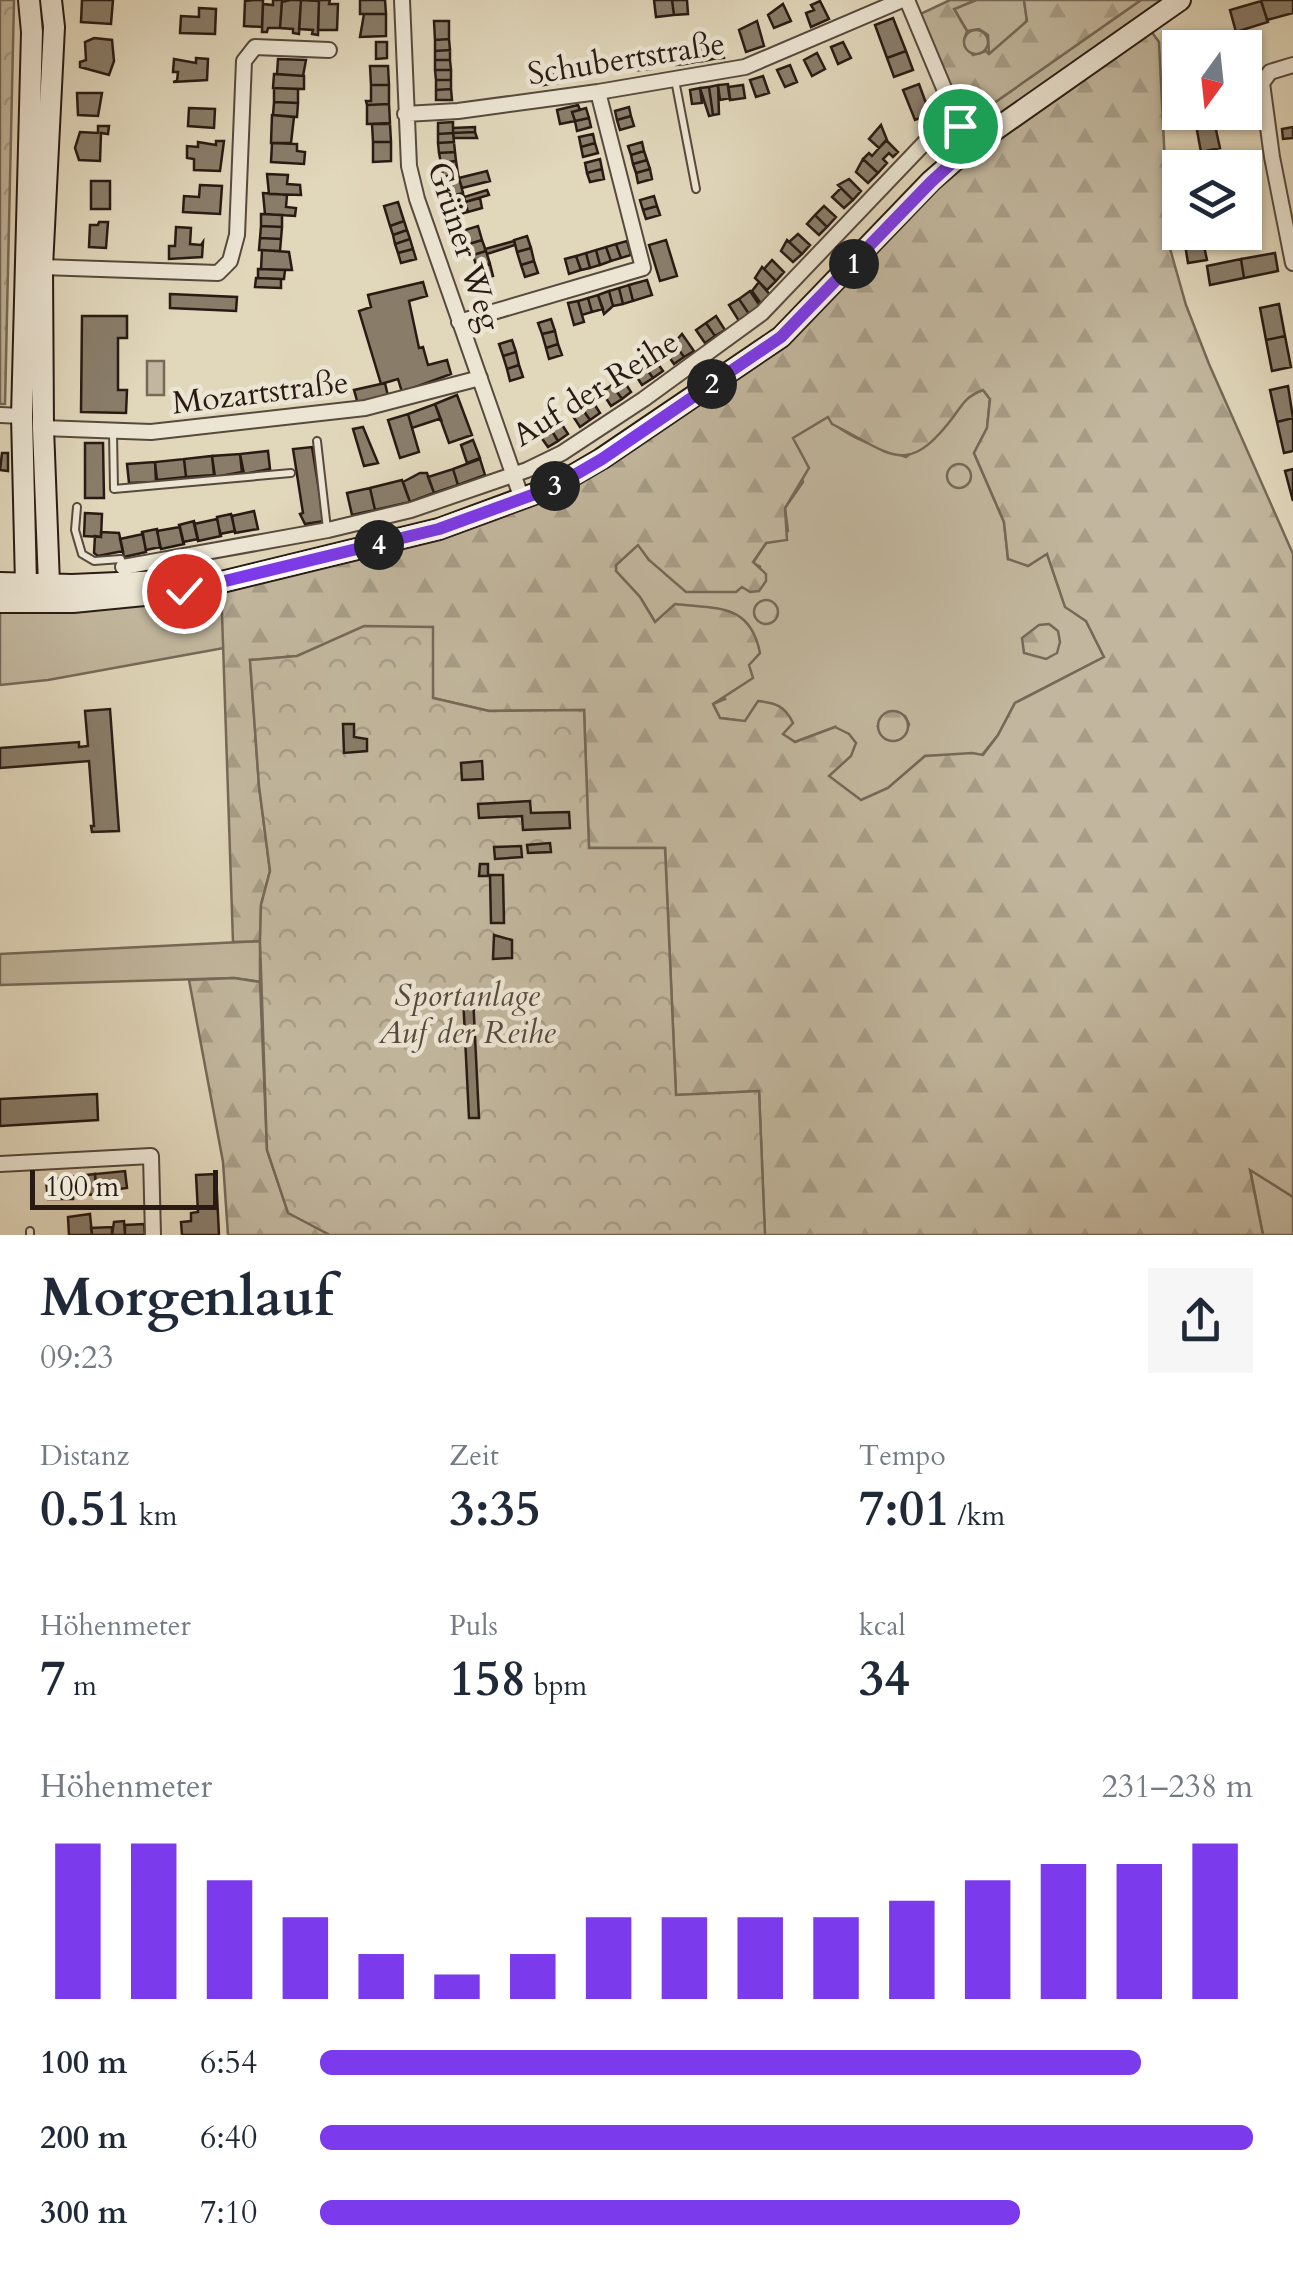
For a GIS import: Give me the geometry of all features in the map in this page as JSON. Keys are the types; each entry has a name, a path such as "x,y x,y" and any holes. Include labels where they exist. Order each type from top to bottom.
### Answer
{"main road":[{"path":"26,584 22,416 32,32 29,0"},
{"path":"0,583 26,584 43,593 42,267 54,27 52,0"},
{"name":"Auf der Reihe","path":"0,602 43,593 150,596 184,591 439,529 554,487 602,459 781,337 968,148 1178,1"}],"street":[{"name":"Grüner Weg","path":"402,0 408,166 522,499"},
{"path":"904,0 968,148"},
{"name":"Schubertstraße","path":"405,114 458,111 598,92 746,67 904,0"},
{"path":"42,267 218,273 230,261 237,236 244,60 255,47 330,50"},
{"path":"1293,65 1270,72 1262,82 1293,263"},
{"path":"459,322 643,268 598,92"},
{"name":"Auf der Reihe","path":"123,567 328,530 412,510 562,453 762,313 953,113"},
{"name":"Mozartstraße","path":"43,428 151,432 365,408 480,378"},
{"path":"0,415 22,416"},
{"path":"0,1164 151,1156 153,1235"}],"lane":[{"path":"675,79 696,189"},
{"path":"113,431 114,489 291,474"},
{"path":"317,441 328,530"},
{"path":"76,507 75,530 82,554 94,561 121,558 123,567"}],"green space":[{"path":"0,0 14,0 5,404 0,404"},
{"path":"950,0 976,0 954,9 967,31 964,40 973,55 986,51 989,54 1027,21 1024,0 1141,0 964,124 914,17"},
{"path":"976,0 1024,0 1027,21 989,55 988,35 979,29 967,31 954,9"},
{"path":"1141,0 1176,0 969,149 964,124"},
{"path":"1146,24 1159,42 1164,150 1162,250 1170,250 1209,364 1293,554 1293,1197 1250,1170 1263,1235 765,1235 759,1091 676,1095 665,848 589,848 584,710 489,711 433,698 432,627 325,645 297,656 250,660 270,871 261,905 260,941 233,942 221,584 486,516 739,369 932,182","holes":["983,390 990,399 987,428 974,453 1004,522 1008,559 1028,566 1047,554 1065,607 1086,621 1104,657 1015,703 983,755 925,756 888,788 861,800 829,776 851,756 856,743 849,734 835,727 795,742 783,734 793,723 787,713 775,704 758,701 745,721 720,718 713,704 753,678 749,665 760,653 755,637 740,617 718,609 675,604 655,622 640,597 616,571 616,565 638,545 649,560 686,592 736,592 742,587 750,592 759,591 766,574 753,562 766,543 787,540 785,508 809,468 793,438 828,417 832,424 884,451 910,454 937,436 963,404"]},
{"path":"976,30 985,33 985,51 976,54 967,51 964,42 967,33"},
{"path":"147,361 164,361 164,395 147,395"},
{"path":"983,390 990,399 987,428 974,453 1004,522 1008,559 1047,553 1065,606 1086,621 1104,657 1015,703 982,755 925,756 888,788 861,801 828,776 835,727 795,742 778,732 720,718 713,704 725,699 663,617 655,622 640,597 616,571 616,565 638,544 649,560 761,567 753,563 766,543 788,531 785,508 803,482 792,438 828,416 852,435 906,457 950,421 969,395","holes":["888,712 905,716 909,724 906,733 878,726"]},
{"path":"959,464 971,476 959,488 947,476"},
{"path":"221,584 224,648 0,685 0,603"},
{"path":"766,600 778,612 766,624 754,612"},
{"path":"1049,624 1058,631 1057,653 1046,659 1024,653 1022,638 1039,625"},
{"name":"Sportanlage Auf der Reihe","path":"364,626 433,627 433,698 489,711 584,710 589,848 665,848 676,1095 759,1091 765,1235 330,1235 288,1213 267,1150 260,941 261,905 270,871 250,660 297,656"},
{"path":"893,711 903,716 908,726 903,736 893,741 883,736 878,726 883,716"},
{"path":"260,941 260,982 234,978 0,985 0,954"},
{"path":"234,978 260,982 267,1150 288,1212 330,1235 228,1235 223,1162 189,980"},
{"path":"1250,1169 1293,1197 1293,1235 1263,1235"}],"building":[{"path":"82,0 113,0 111,24 81,22"},
{"path":"263,0 262,27 244,26 245,1"},
{"path":"273,0 282,0 280,28 262,32 263,4 273,5"},
{"path":"301,0 299,34 280,28 282,2"},
{"path":"301,0 319,1 318,35 312,34 313,30 299,29"},
{"path":"319,0 330,0 329,4 338,4 337,30 318,30"},
{"path":"360,0 385,0 386,14 360,14"},
{"path":"654,0 672,0 674,15 656,17"},
{"path":"672,0 687,0 688,14 674,15"},
{"path":"1261,0 1293,0 1293,13 1267,20"},
{"path":"820,1 829,19 811,27 806,13"},
{"path":"1261,1 1268,22 1235,30 1230,10"},
{"path":"783,4 791,21 774,28 768,15"},
{"path":"199,8 216,9 215,34 180,33 181,16 199,17"},
{"path":"364,14 386,14 386,36 360,37"},
{"path":"893,18 906,51 887,58 875,25"},
{"path":"434,21 449,21 449,39 435,40"},
{"path":"757,21 764,46 746,52 739,30"},
{"path":"94,38 112,40 114,61 109,75 80,67 80,62 86,60 85,42"},
{"path":"449,39 450,50 435,51 435,40"},
{"path":"721,41 724,58 713,59 711,43"},
{"path":"376,42 387,42 387,58 376,59"},
{"path":"843,42 851,58 838,64 831,47"},
{"path":"711,45 713,59 704,61 702,46"},
{"path":"702,46 704,61 695,62 692,48"},
{"path":"692,48 695,62 685,64 683,49"},
{"path":"683,49 685,64 676,65 673,50"},
{"path":"450,50 450,60 435,60 435,51"},
{"path":"906,51 913,70 894,77 887,58"},
{"path":"817,53 825,69 812,76 804,60"},
{"path":"649,54 651,69 641,70 639,55"},
{"path":"639,55 641,70 632,71 629,57"},
{"path":"611,57 614,71 604,73 602,58"},
{"path":"196,58 208,59 207,80 173,82 177,81 178,72 173,72 174,59 196,63"},
{"path":"602,58 604,73 595,74 593,59"},
{"path":"278,59 306,60 303,76 277,74"},
{"path":"593,59 595,74 586,75 583,61"},
{"path":"435,60 450,60 451,70 435,70"},
{"path":"583,61 586,75 576,77 574,62"},
{"path":"790,65 797,82 785,87 777,70"},
{"path":"370,66 388,66 389,85 371,85"},
{"path":"556,68 558,83 549,84 547,70"},
{"path":"435,70 451,70 451,80 436,80"},
{"path":"547,70 549,84 539,86 537,71"},
{"path":"274,74 304,76 304,89 273,88"},
{"path":"763,76 769,93 756,97 750,80"},
{"path":"436,80 451,80 451,89 436,90"},
{"path":"728,84 730,98 720,100 718,85"},
{"path":"919,84 930,114 915,120 903,90"},
{"path":"371,85 389,85 389,104 367,105 366,101 371,101"},
{"path":"718,85 719,114 713,115 709,87"},
{"path":"743,85 745,98 730,100 728,87"},
{"path":"709,87 713,115 709,116 700,88"},
{"path":"274,88 298,89 298,103 274,102"},
{"path":"700,88 702,103 692,104 690,90"},
{"path":"451,89 452,100 436,100 436,90"},
{"path":"77,93 102,93 98,116 78,115"},
{"path":"274,102 298,103 297,117 273,115"},
{"path":"389,104 390,123 367,124 367,105"},
{"path":"578,105 580,110 572,112 575,121 560,124 557,110"},
{"path":"629,107 631,116 617,120 615,111"},
{"path":"189,108 215,109 214,128 188,126"},
{"path":"586,108 589,118 575,121 572,112"},
{"path":"272,115 294,117 291,143 271,143"},
{"path":"631,116 634,126 620,130 617,120"},
{"path":"589,118 591,127 577,131 575,121"},
{"path":"453,122 453,133 438,134 438,123"},
{"path":"372,124 390,124 391,142 373,142"},
{"path":"881,125 887,140 879,148 869,139"},
{"path":"98,126 109,126 108,134 101,133 100,161 79,160 75,148 80,132 98,133"},
{"path":"475,127 475,132 453,133 453,128"},
{"path":"1293,127 1293,138 1283,139 1282,129"},
{"path":"1197,130 1216,130 1220,148 1201,150"},
{"path":"475,132 477,138 454,138 453,133"},
{"path":"453,133 454,142 438,143 438,134"},
{"path":"593,134 595,143 581,147 579,137"},
{"path":"886,140 898,152 883,159 887,163 878,173 863,159 869,153 872,156"},
{"path":"216,141 224,141 220,171 194,170 194,159 187,158 187,146 198,147 198,142 216,145"},
{"path":"373,142 391,142 391,161 373,162"},
{"path":"454,142 455,152 439,153 438,143"},
{"path":"642,142 644,151 631,155 628,146"},
{"path":"272,143 297,144 297,151 305,152 304,164 271,162"},
{"path":"595,143 598,153 583,157 581,147"},
{"path":"644,151 647,160 633,164 631,155"},
{"path":"455,152 456,161 441,163 439,153"},
{"path":"600,159 602,169 587,173 585,163"},
{"path":"863,159 878,173 868,183 856,172"},
{"path":"647,160 650,169 636,173 633,164"},
{"path":"456,161 458,174 443,177 441,163"},
{"path":"602,169 604,179 590,182 587,173"},
{"path":"650,169 652,179 638,183 636,173"},
{"path":"487,171 490,181 462,188 459,178"},
{"path":"267,174 288,175 287,184 300,185 301,195 269,194"},
{"path":"458,174 463,193 448,197 443,177"},
{"path":"849,179 861,191 853,200 838,185"},
{"path":"91,181 110,181 110,209 91,209"},
{"path":"200,185 222,186 220,214 183,212 184,196 199,197"},
{"path":"841,188 853,200 844,208 832,197"},
{"path":"487,190 489,195 465,202 464,197"},
{"path":"263,193 287,195 286,207 296,208 295,216 265,214"},
{"path":"463,193 465,202 451,206 448,197"},
{"path":"654,196 657,206 643,210 640,200"},
{"path":"480,198 482,208 468,212 465,202"},
{"path":"398,202 404,221 390,226 384,206"},
{"path":"465,202 468,212 454,216 451,206"},
{"path":"657,206 660,215 646,219 643,210"},
{"path":"824,206 836,217 827,227 815,215"},
{"path":"261,214 282,215 282,227 261,226"},
{"path":"815,215 827,227 819,235 807,224"},
{"path":"404,221 407,230 393,235 390,226"},
{"path":"108,222 106,248 89,247 90,225"},
{"path":"261,226 282,227 281,239 260,238"},
{"path":"478,226 482,240 469,244 465,230"},
{"path":"176,227 191,228 190,244 203,242 202,257 169,259 169,246 175,246"},
{"path":"407,230 410,239 395,244 393,235"},
{"path":"798,234 810,245 802,254 789,242"},
{"path":"527,236 531,248 517,252 514,240"},
{"path":"260,238 281,239 280,251 259,250"},
{"path":"410,239 413,249 398,253 395,244"},
{"path":"482,240 486,251 473,255 469,244"},
{"path":"666,240 677,276 660,281 649,245"},
{"path":"787,240 802,254 793,262 781,251"},
{"path":"514,241 515,245 487,254 485,249"},
{"path":"627,241 631,255 621,258 616,244"},
{"path":"616,244 621,258 611,261 606,247"},
{"path":"606,247 611,261 600,265 596,250"},
{"path":"531,248 534,261 521,265 517,252"},
{"path":"413,249 416,259 401,263 398,253"},
{"path":"262,250 289,252 292,270 261,269"},
{"path":"596,250 600,265 590,268 586,253"},
{"path":"1186,250 1205,250 1207,260 1188,263"},
{"path":"486,251 490,264 477,268 473,255"},
{"path":"586,253 590,268 581,270 576,256"},
{"path":"1275,253 1278,271 1244,278 1241,259"},
{"path":"576,256 581,270 569,274 565,259"},
{"path":"1241,259 1244,278 1210,285 1207,266"},
{"path":"772,260 784,272 776,281 764,269"},
{"path":"534,261 538,273 525,277 521,265"},
{"path":"490,264 493,276 480,280 477,268"},
{"path":"762,267 776,281 767,290 755,278"},
{"path":"258,269 285,270 284,279 258,278"},
{"path":"256,278 281,279 281,288 255,287"},
{"path":"647,280 652,295 633,301 629,285"},
{"path":"423,282 427,296 409,301 419,348 423,347 428,365 447,360 451,374 402,392 398,379 381,384 359,311 371,307 368,295"},
{"path":"759,282 772,297 762,305 752,291"},
{"path":"629,285 633,301 623,304 619,288"},
{"path":"619,288 623,304 613,306 609,291"},
{"path":"609,291 613,306 604,314 598,295"},
{"path":"750,291 760,306 749,314 739,299"},
{"path":"170,294 237,297 236,311 170,308"},
{"path":"598,295 603,309 592,312 588,298"},
{"path":"588,298 592,312 582,315 578,301"},
{"path":"739,299 749,314 739,321 729,305"},
{"path":"578,301 584,322 574,325 568,303"},
{"path":"1279,304 1285,336 1266,340 1260,308"},
{"path":"82,316 127,316 127,338 118,338 118,390 127,390 126,413 81,412"},
{"path":"716,316 725,330 715,336 706,323"},
{"path":"551,319 555,331 542,334 538,323"},
{"path":"706,323 715,336 705,343 696,330"},
{"path":"555,331 558,344 546,348 542,334"},
{"path":"682,334 694,351 684,357 674,343"},
{"path":"1285,336 1291,367 1272,371 1266,340"},
{"path":"512,340 516,352 503,356 499,344"},
{"path":"674,343 684,357 674,364 664,350"},
{"path":"558,344 562,355 549,359 546,348"},
{"path":"516,352 519,365 507,369 503,356"},
{"path":"653,357 663,371 653,378 643,364"},
{"path":"643,364 653,378 642,385 633,371"},
{"path":"519,365 523,377 510,381 507,369"},
{"path":"622,378 631,392 622,399 612,385"},
{"path":"385,383 388,396 358,404 354,390"},
{"path":"612,385 622,399 611,406 602,392"},
{"path":"1288,386 1293,418 1277,422 1270,390"},
{"path":"457,395 472,435 449,443 435,404"},
{"path":"591,399 600,413 590,420 580,406"},
{"path":"578,402 590,420 580,427 571,413"},
{"path":"435,404 442,422 439,419 412,428 408,414"},
{"path":"408,414 419,452 400,458 388,420"},
{"path":"1293,418 1293,451 1284,453 1277,422"},
{"path":"559,420 568,434 558,441 549,426"},
{"path":"549,426 558,441 548,447 538,433"},
{"path":"363,427 378,463 364,466 353,429"},
{"path":"473,440 480,458 467,463 461,445"},
{"path":"85,443 103,443 104,498 85,498"},
{"path":"312,447 324,521 305,524 300,514 303,513 293,449"},
{"path":"268,451 270,469 244,474 240,454"},
{"path":"2,453 8,453 8,471 0,470"},
{"path":"240,454 242,472 215,477 212,456"},
{"path":"212,456 214,475 186,477 184,459"},
{"path":"184,459 186,477 157,480 155,462"},
{"path":"480,459 485,475 458,485 453,469"},
{"path":"155,462 156,482 129,483 127,464"},
{"path":"453,469 458,485 434,493 428,477"},
{"path":"1293,469 1293,501 1285,471"},
{"path":"427,473 434,493 410,502 403,482"},
{"path":"402,480 410,502 375,510 370,488"},
{"path":"370,488 375,510 352,515 347,493"},
{"path":"254,511 258,529 235,533 232,516"},
{"path":"85,513 102,514 101,537 84,536"},
{"path":"231,514 235,531 220,534 217,517"},
{"path":"217,519 221,536 198,541 194,524"},
{"path":"194,521 198,539 183,542 179,525"},
{"path":"180,527 184,544 161,549 157,531"},
{"path":"157,529 160,547 146,550 142,532"},
{"path":"101,532 119,533 123,551 98,556 94,553 95,536 101,537"},
{"path":"143,534 146,552 124,557 120,539"},
{"path":"110,709 119,831 92,832 89,761 0,768 0,748 79,742 79,747 88,746 85,711"},
{"path":"343,724 354,724 354,737 367,739 367,751 344,753"},
{"path":"482,761 483,779 462,780 461,763"},
{"path":"530,801 531,813 569,812 570,828 523,830 522,816 479,818 478,804"},
{"path":"550,843 551,852 528,853 527,845"},
{"path":"521,846 522,857 495,859 494,847"},
{"path":"480,864 488,864 488,876 479,876"},
{"path":"490,875 503,875 504,923 491,923"},
{"path":"494,935 512,940 512,958 493,959"},
{"path":"463,996 473,996 479,1118 469,1118"},
{"path":"97,1094 98,1120 0,1126 0,1099"},
{"path":"125,1171 127,1188 96,1192 95,1174"},
{"path":"95,1174 97,1194 48,1199 46,1180"},
{"path":"216,1174 219,1235 182,1235 181,1222 191,1221 191,1213 198,1212 196,1175"},
{"path":"90,1214 92,1235 69,1235 68,1217"},
{"path":"124,1221 125,1235 112,1235 114,1222"},
{"path":"144,1224 145,1235 125,1235 125,1225"},
{"path":"112,1227 112,1235 92,1235 91,1228"}],"route":[{"path":"184,591 439,529 554,487 602,459 781,337 968,148 960,126"}]}
